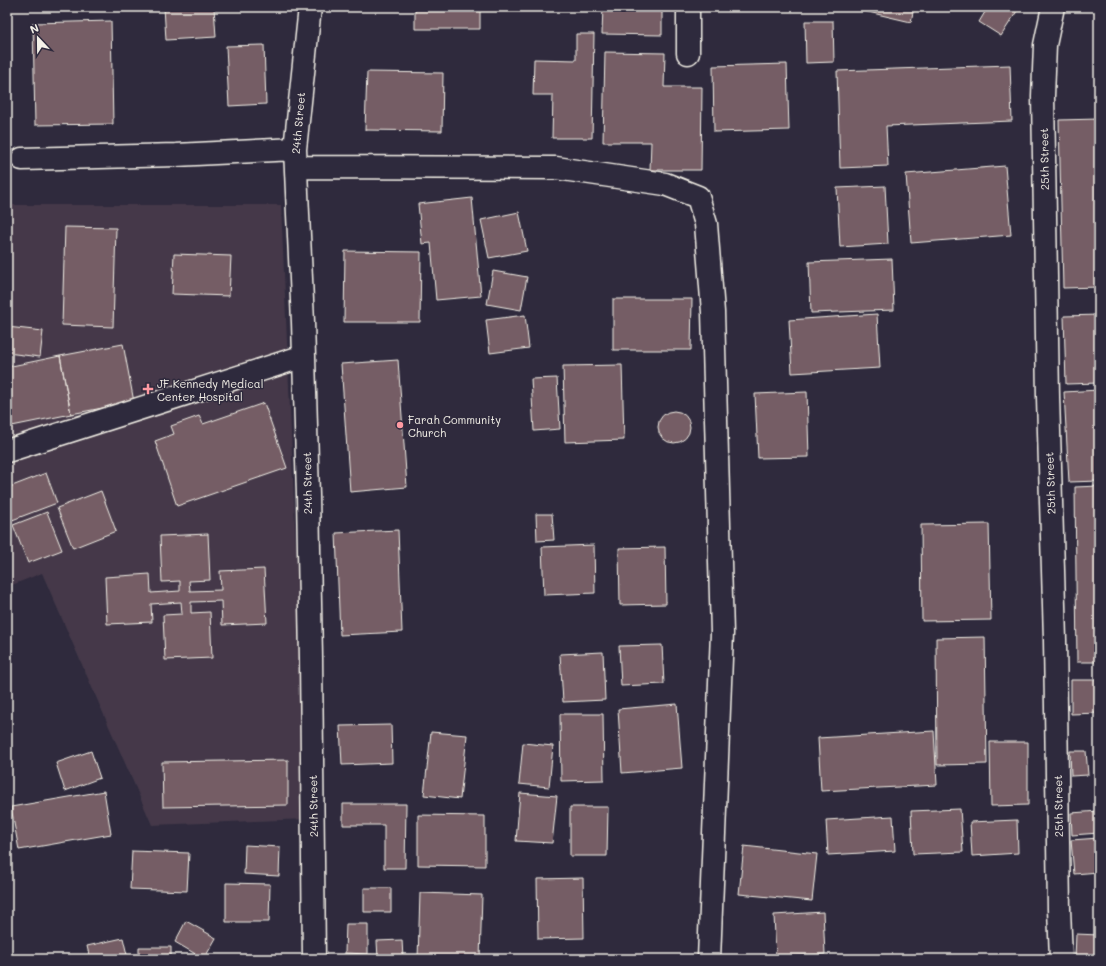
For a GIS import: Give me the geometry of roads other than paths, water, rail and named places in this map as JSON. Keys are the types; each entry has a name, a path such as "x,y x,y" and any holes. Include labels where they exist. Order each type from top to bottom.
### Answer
{"street":[{"name":"24th Street","path":"310,7 295,158 304,356 311,658 314,959"},
{"path":"688,7 688,53"},
{"name":"25th Street","path":"1053,7 1045,45 1043,96 1061,959"},
{"path":"22,159 176,155 556,168 665,184 698,197 706,224 713,312 722,633 709,959"},
{"path":"7,451 304,356"}],"place":[{"name":"JF Kennedy Medical Center Hospital","path":"148,389"},
{"name":"Farah Community Church","path":"400,425"}]}
